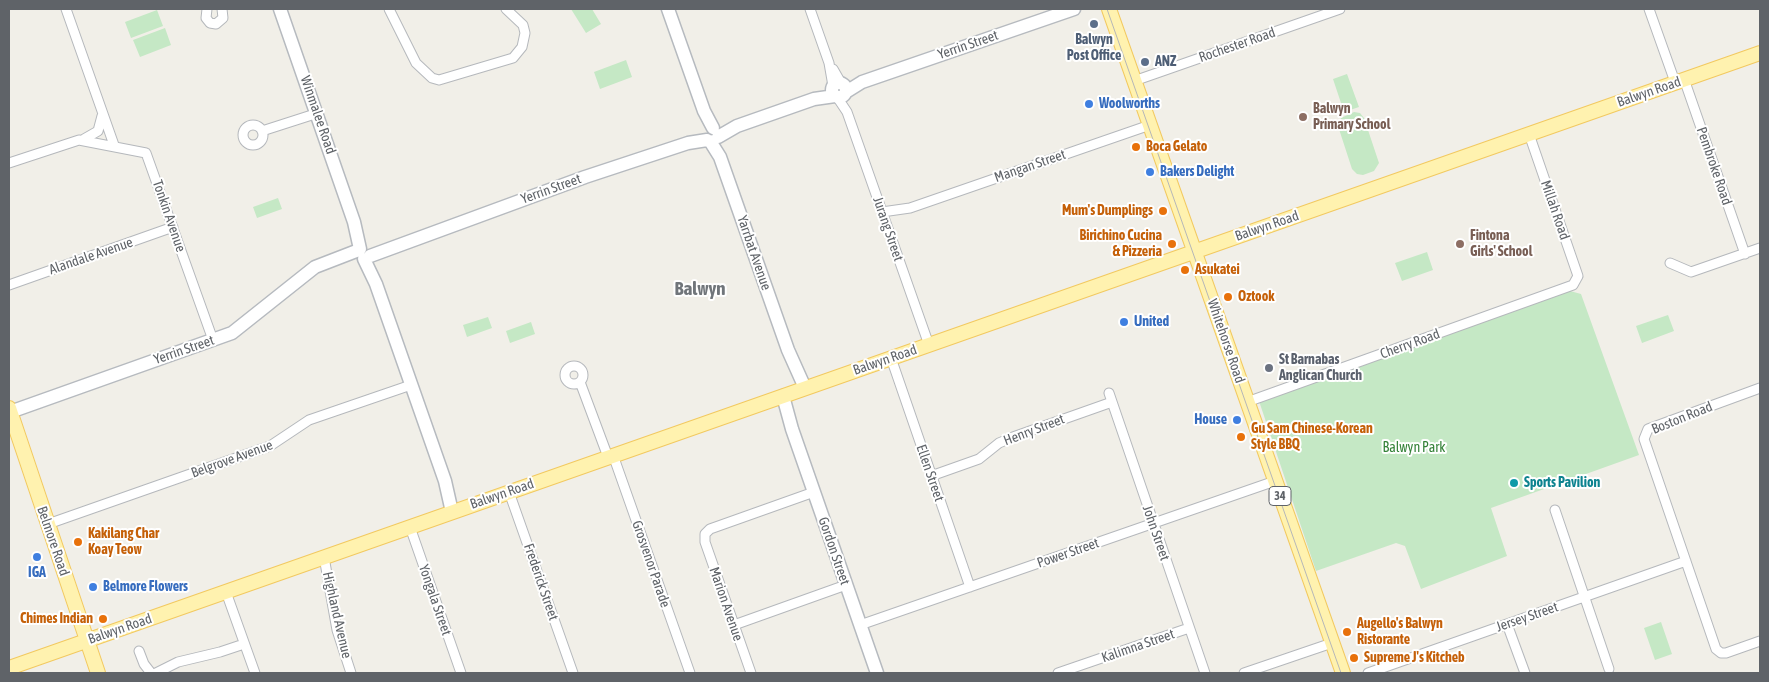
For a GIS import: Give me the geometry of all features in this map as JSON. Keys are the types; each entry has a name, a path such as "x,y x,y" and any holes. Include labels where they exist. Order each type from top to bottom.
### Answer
{"main road":[{"name":"Whitehorse Road","path":"1109,9 1343,673"},
{"name":"Balwyn Road","path":"9,668 1760,53"},
{"name":"Belmore Road","path":"9,410 98,673"}],"street":[{"path":"66,9 114,145"},
{"path":"207,9 205,15 208,21 216,24 223,18 223,9"},
{"path":"389,9 416,63 432,78 439,80 447,80 513,58 522,46 525,33 523,25 506,9"},
{"name":"Yarrbat Avenue","path":"668,9 802,389"},
{"name":"Jurang Street","path":"810,9 928,345"},
{"name":"Yerrin Street","path":"9,410 236,331 315,267 341,258 386,249 585,177 1074,9"},
{"name":"Rochester Road","path":"1134,81 1340,9"},
{"name":"Pembroke Road","path":"1649,9 1680,81 1744,254"},
{"name":"Winmalee Road","path":"284,10 354,222 455,511"},
{"path":"262,131 318,113"},
{"path":"9,162 84,139 100,128 102,115"},
{"name":"Mangan Street","path":"882,212 910,208 1150,125"},
{"name":"Millah Road","path":"1529,134 1578,276 1573,285"},
{"name":"Tonkin Avenue","path":"84,139 147,154 213,340"},
{"name":"Mangan Street","path":"886,222 910,208"},
{"name":"Alandale Avenue","path":"9,285 173,227"},
{"path":"1670,263 1691,272 1760,248"},
{"name":"Cherry Road","path":"1247,402 1573,285"},
{"name":"Ellen Street","path":"891,358 970,587"},
{"name":"Grosvenor Parade","path":"580,382 610,456 690,673"},
{"name":"Belgrove Avenue","path":"48,524 270,446 309,420 411,384"},
{"name":"Boston Road","path":"1760,388 1648,429 1644,439 1716,650 1726,653 1760,641"},
{"name":"Gordon Street","path":"780,397 877,673"},
{"name":"Henry Street","path":"931,476 979,459 999,443 1013,436 1110,398"},
{"name":"John Street","path":"1110,398 1205,673"},
{"name":"Power Street","path":"860,625 1275,481"},
{"name":"Frederick Street","path":"510,492 573,673"},
{"name":"Marion Avenue","path":"751,673 705,542 705,534 710,529 814,492"},
{"path":"1555,510 1609,669"},
{"name":"Yongala Street","path":"410,527 461,673"},
{"name":"Highland Avenue","path":"324,557 338,636 351,673"},
{"name":"Jersey Street","path":"1368,673 1686,561"},
{"path":"734,625 846,585"},
{"path":"226,592 254,673"},
{"path":"1507,624 1525,673"},
{"name":"Kalimna Street","path":"1058,673 1189,628"},
{"path":"156,673 178,662 202,657 243,641"},
{"path":"1244,673 1332,643"},
{"path":"139,651 142,661 151,673"}],"green space":[{"path":"571,9 592,9 601,24 586,33"},
{"path":"157,10 163,26 131,38 125,22"},
{"path":"165,28 171,45 140,57 133,40"},
{"path":"626,60 632,77 600,89 594,72"},
{"path":"1347,74 1359,107 1344,112 1333,79"},
{"path":"1354,112 1360,113 1364,118 1379,163 1374,171 1363,175 1357,174 1352,169 1338,126 1341,118"},
{"path":"278,198 282,209 257,218 253,207"},
{"path":"1427,252 1433,270 1402,281 1395,263"},
{"name":"Balwyn Park","path":"1570,291 1581,294 1639,455 1491,508 1507,556 1421,589 1405,546 1396,543 1316,571 1259,401"},
{"path":"1668,315 1674,331 1642,343 1636,326"},
{"path":"488,317 492,328 467,337 463,325"},
{"path":"531,322 535,334 510,343 506,331"},
{"path":"1661,622 1672,654 1655,660 1644,628"}],"tram line":[{"path":"1107,9 1341,673"}],"place":[{"name":"Balwyn Post Office","path":"1094,24"},
{"name":"ANZ","path":"1145,62"},
{"name":"Woolworths","path":"1089,104"},
{"name":"Balwyn Primary School","path":"1303,117"},
{"name":"Boca Gelato","path":"1136,147"},
{"name":"Bakers Delight","path":"1150,172"},
{"name":"Mum's Dumplings","path":"1163,211"},
{"name":"Birichino Cucina & Pizzeria","path":"1172,244"},
{"name":"Fintona Girls' School","path":"1460,244"},
{"name":"Asukatei","path":"1185,270"},
{"name":"Oztook","path":"1228,297"},
{"name":"United","path":"1124,322"},
{"name":"St Barnabas Anglican Church","path":"1269,368"},
{"name":"House","path":"1237,420"},
{"name":"Gu Sam Chinese-Korean Style BBQ","path":"1241,437"},
{"name":"Sports Pavilion","path":"1514,483"},
{"name":"Kakilang Char Koay Teow","path":"78,542"},
{"name":"IGA","path":"37,557"},
{"name":"Belmore Flowers","path":"93,587"},
{"name":"Chimes Indian","path":"103,619"},
{"name":"Augello's Balwyn Ristorante","path":"1347,632"},
{"name":"Supreme J's Kitcheb","path":"1354,658"}],"district":[{"name":"Balwyn","path":"700,289"}]}
